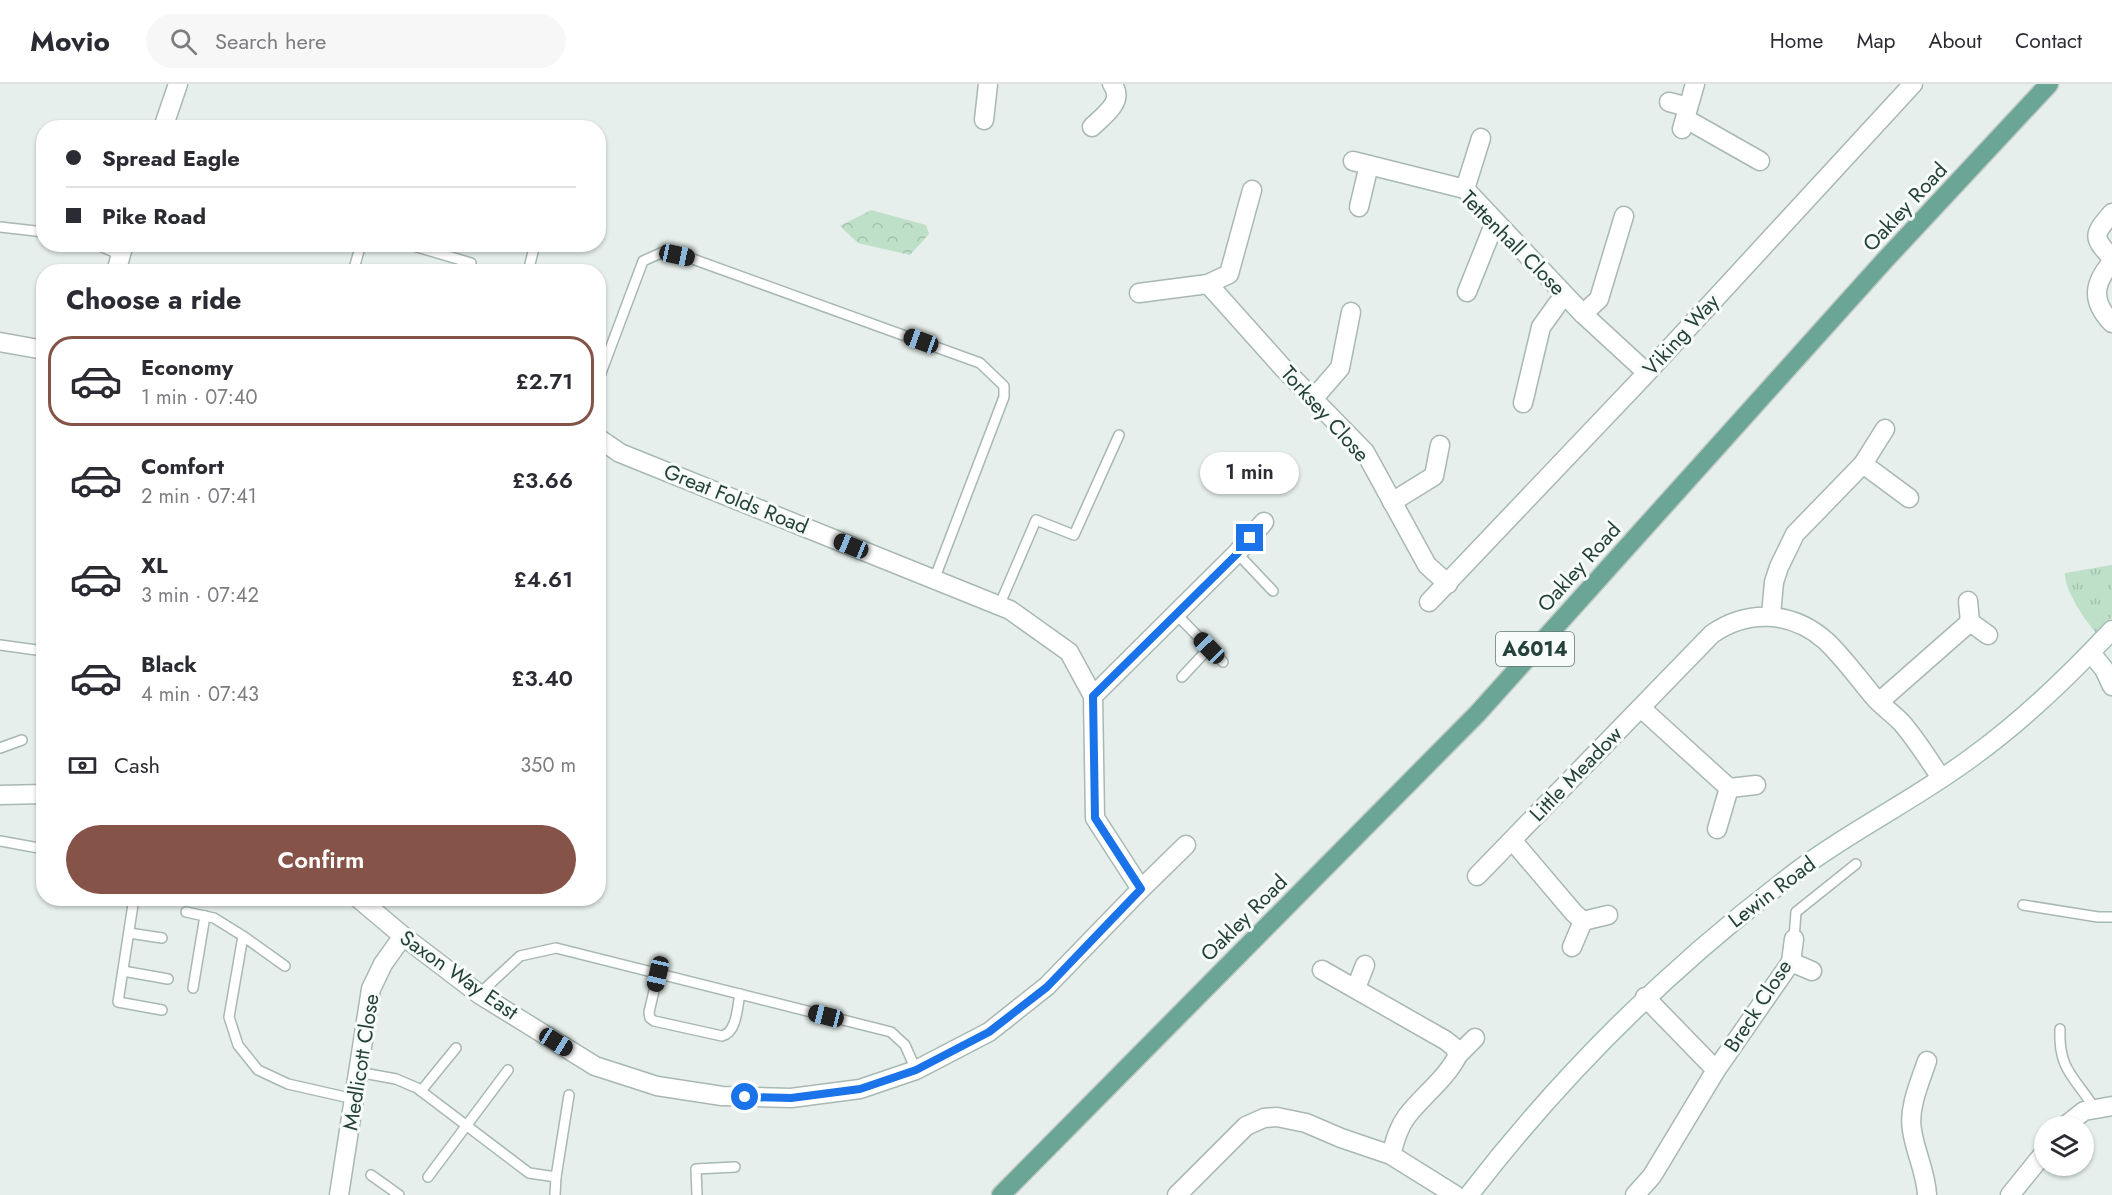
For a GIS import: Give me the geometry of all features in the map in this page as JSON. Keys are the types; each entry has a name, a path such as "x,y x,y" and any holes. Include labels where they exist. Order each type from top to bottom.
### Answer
{"main road":[{"name":"Oakley Road","path":"1001,1195 1478,713 1885,260 2049,84"}],"street":[{"path":"166,120 178,84"},
{"path":"984,120 987,84"},
{"path":"1092,127 1114,104 1117,95 1112,84"},
{"path":"1685,118 1695,84"},
{"name":"Viking Way","path":"1429,602 1913,84"},
{"path":"1669,102 1685,118 1760,162"},
{"path":"1466,189 1481,138"},
{"name":"Tettenhall Close","path":"1359,207 1361,163 1466,189 1564,295 1646,372"},
{"path":"1139,293 1208,284 1229,274 1252,190"},
{"path":"2112,213 2096,235 2097,243 2112,260 2098,283 2096,294 2104,315 2112,323"},
{"path":"1583,314 1599,299 1624,216"},
{"path":"1467,292 1495,222"},
{"name":"Torksey Close","path":"1208,284 1313,399 1365,452 1426,565 1448,584"},
{"path":"1523,403 1541,327 1564,295"},
{"path":"1313,399 1340,368 1351,312"},
{"path":"0,342 36,349"},
{"path":"1771,615 1774,582 1795,534 1863,464 1885,429"},
{"name":"Great Folds Road","path":"606,443 621,453 1004,608 1069,652 1093,696"},
{"path":"1392,502 1434,476 1440,445"},
{"path":"1863,464 1909,498"},
{"path":"1141,889 1095,818 1093,696 1237,554 1264,522"},
{"path":"1968,601 1970,622 1988,635"},
{"name":"Little Meadow","path":"1477,876 1712,634 1737,620 1771,615 1802,625 1827,642 1879,702 1901,723 1941,778"},
{"path":"1879,702 1970,622"},
{"name":"Lewin Road","path":"1469,1195 1552,1093 1645,997 1708,941 1806,864 1974,756 2017,723 2057,688 2112,630"},
{"path":"2091,653 2104,669 2112,686"},
{"name":"Little Meadow","path":"1641,708 1729,788"},
{"path":"1718,829 1729,788 1756,785"},
{"path":"0,795 36,794"},
{"name":"Little Meadow","path":"1512,840 1583,921"},
{"name":"Saxon Way East","path":"367,906 479,994 595,1066 657,1086 722,1096 791,1098 860,1089 916,1070 989,1032 1047,987 1186,845"},
{"path":"1572,947 1583,921 1608,915"},
{"name":"Medlicott Close","path":"339,1195 371,989 383,964 403,936"},
{"name":"Breck Close","path":"1635,1195 1652,1176 1716,1070 1791,962 1794,939"},
{"path":"1791,962 1812,972"},
{"path":"1356,988 1365,965"},
{"path":"1322,970 1445,1040 1454,1047 1458,1055"},
{"name":"Breck Close","path":"1645,997 1716,1070"},
{"path":"1391,1155 1396,1135 1407,1116 1449,1071 1458,1055 1475,1038"},
{"path":"1927,1061 1914,1104 1911,1128 1923,1169 1927,1195"},
{"path":"2079,1116 2084,1112 2103,1107"},
{"path":"1177,1195 1246,1126 1264,1118 1277,1117 1306,1123 1391,1155 1455,1195"},
{"path":"2015,1193 2034,1167"}],"lane":[{"path":"0,227 36,231"},
{"path":"433,252 471,263"},
{"path":"606,360 643,261 663,252 690,258 980,363 1004,386 1004,398 934,580"},
{"path":"1004,608 1036,520 1074,535 1119,435"},
{"path":"1237,554 1273,591"},
{"path":"1176,614 1223,662"},
{"path":"0,645 36,650"},
{"path":"1182,677 1209,648"},
{"path":"0,748 22,740"},
{"path":"0,841 36,848"},
{"path":"1794,939 1796,912 1856,864"},
{"path":"2023,904 2098,917 2112,917"},
{"path":"134,906 118,1002 162,1010"},
{"path":"186,912 214,918 285,966"},
{"path":"193,988 205,916"},
{"path":"129,933 162,938"},
{"path":"243,936 229,1017 238,1045 258,1070 288,1084 354,1099"},
{"path":"479,994 520,956 555,948 891,1032 905,1045 916,1070"},
{"path":"123,971 168,979"},
{"path":"658,974 649,1012 654,1022 722,1036 727,1035 732,1030 740,994"},
{"path":"2060,1029 2065,1067 2082,1089 2103,1107"},
{"path":"421,1091 456,1048"},
{"path":"428,1177 508,1070"},
{"path":"358,1072 396,1079 421,1091 529,1173 556,1177"},
{"path":"555,1195 569,1095"},
{"path":"697,1195 696,1169 735,1167"},
{"path":"371,1174 399,1195"}],"green space":[{"path":"871,210 926,225 929,234 910,255 858,243 840,226"},
{"path":"2112,565 2112,617 2097,634 2072,597 2065,573"}],"route":[{"path":"745,1097 791,1098 860,1089 916,1070 989,1032 1047,987 1141,889 1095,818 1093,696 1237,554 1250,538"}]}
